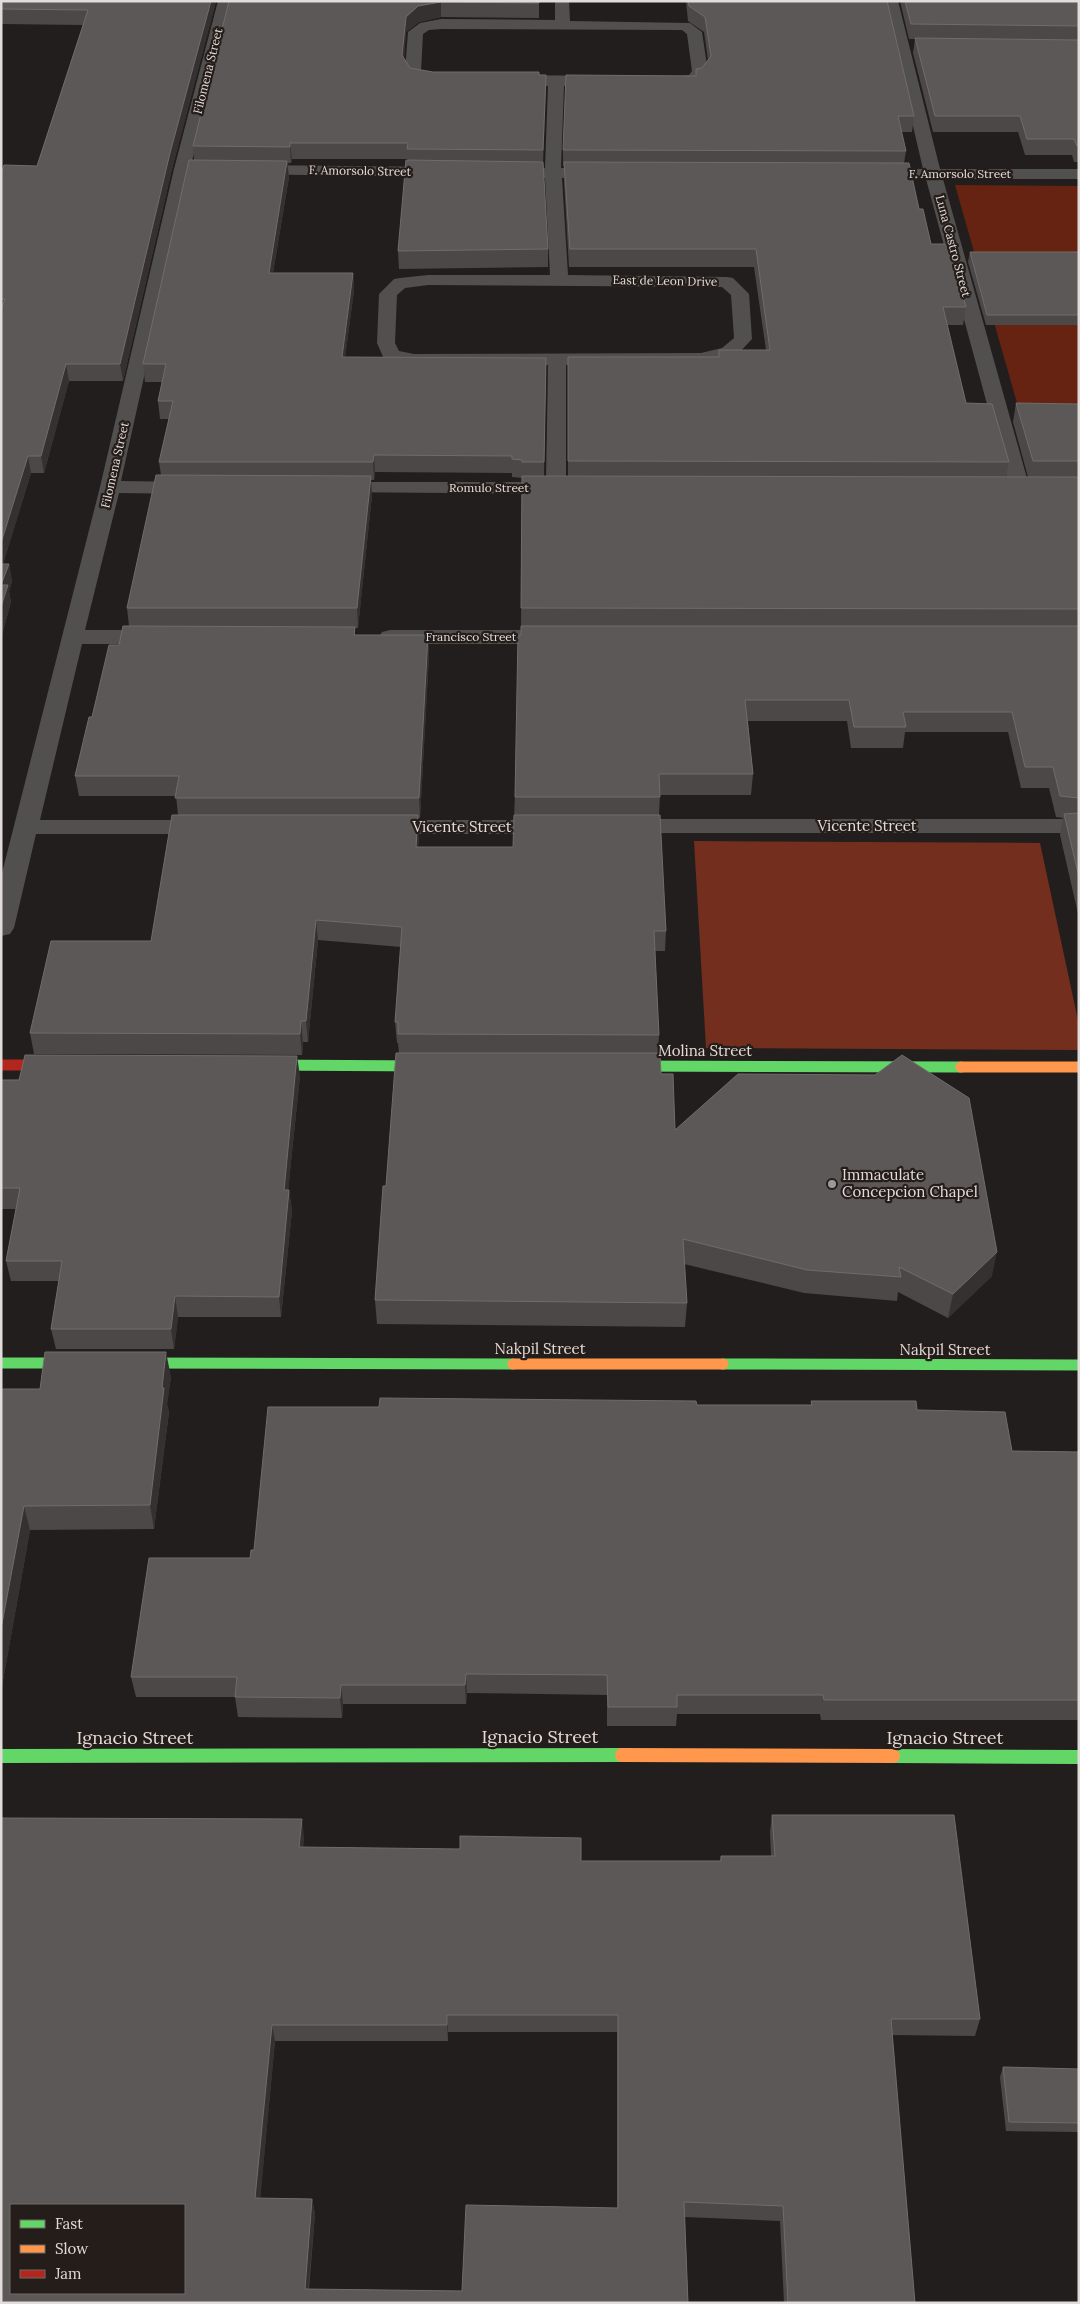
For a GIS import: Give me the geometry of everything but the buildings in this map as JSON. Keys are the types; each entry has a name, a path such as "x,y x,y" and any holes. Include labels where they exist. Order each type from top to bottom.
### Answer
{"street":[{"name":"Filomena Street","path":"1,928 110,488 192,169 226,1"},
{"path":"562,1 563,24"},
{"name":"Luna Castro Street","path":"890,1 933,174 1020,489"},
{"path":"441,24 563,24 685,26 694,32 700,72 694,79 677,81 434,82 417,79 412,71 416,32 425,26 441,24"},
{"path":"902,46 922,46"},
{"path":"556,81 553,173 559,280"},
{"name":"F. Amorsolo Street","path":"231,170 455,172"},
{"path":"494,172 612,173"},
{"name":"F. Amorsolo Street","path":"855,174 1079,174"},
{"name":"East de Leon Drive","path":"428,280 559,280 698,280 726,282 740,294 743,339 729,352 701,359 414,360 391,355 386,343 388,294 400,283 428,280"},
{"name":"Romulo Street","path":"318,488 565,488 557,359"},
{"path":"110,488 209,488"},
{"path":"73,636 173,637"},
{"name":"Francisco Street","path":"372,637 571,637"},
{"name":"Vicente Street","path":"354,827 572,826"},
{"name":"Vicente Street","path":"602,826 1079,826"},
{"path":"26,827 225,827"},
{"path":"1,1065 71,1065"},
{"path":"251,1065 440,1066"},
{"name":"Molina Street","path":"610,1066 1079,1067"},
{"path":"1,1363 91,1363"},
{"name":"Nakpil Street","path":"121,1363 1079,1365"},
{"name":"Ignacio Street","path":"1,1756 717,1754 1079,1757"}],"shaded area":[{"path":"955,185 1079,186 1079,417 1021,417"},
{"path":"694,841 1040,843 1079,1025 1079,1050 706,1048"}],"traffic: fast":[{"path":"260,1065 432,1066"},
{"path":"623,1066 961,1067"},
{"path":"1,1363 80,1363"},
{"path":"130,1363 513,1364"},
{"path":"723,1364 1079,1365"},
{"path":"1,1756 622,1755"},
{"path":"893,1756 1079,1757"}],"traffic: slow":[{"path":"961,1067 1079,1067"},
{"path":"513,1364 723,1364"},
{"path":"622,1755 893,1756"}],"traffic: jam":[{"path":"1,1065 60,1065"}],"place":[{"name":"Immaculate Concepcion Chapel","path":"832,1184"}]}
